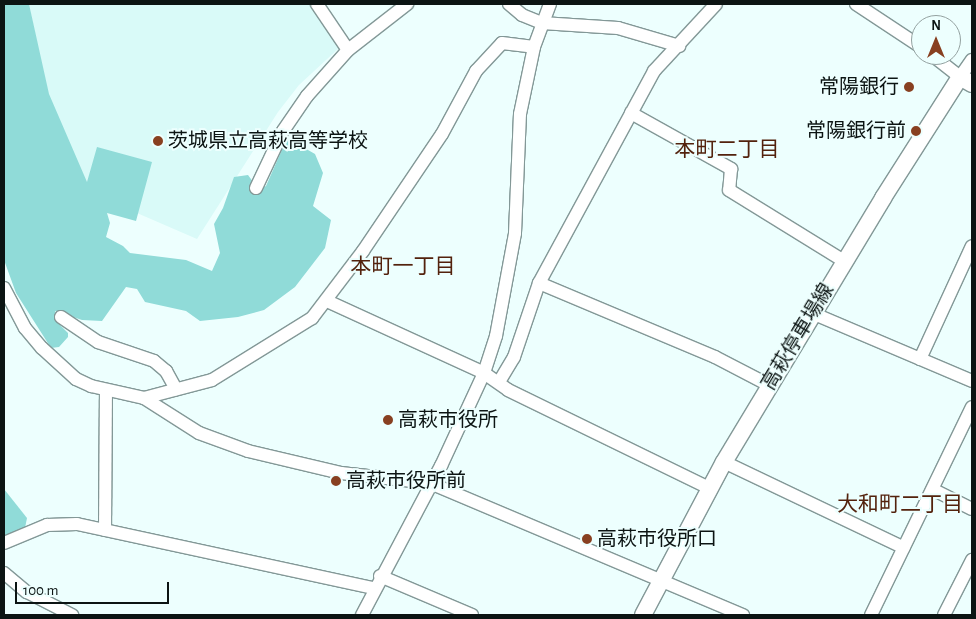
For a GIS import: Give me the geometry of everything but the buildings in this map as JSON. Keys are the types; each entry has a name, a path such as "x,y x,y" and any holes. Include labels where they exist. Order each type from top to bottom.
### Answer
{"main road":[{"name":"高萩停車場線","path":"643,615 660,578 709,488 812,313 844,261 966,81"}],"street":[{"path":"317,4 348,50"},
{"path":"256,188 283,131 307,96 348,50 407,4"},
{"path":"509,4 522,16 542,23 618,28 679,46"},
{"path":"362,615 380,576 430,484 484,373 511,268 520,114 534,47 550,4"},
{"path":"499,382 514,357 539,283 654,71 716,4"},
{"path":"856,4 871,7 911,39"},
{"path":"144,398 212,380 300,328 327,300 442,134 476,72 502,43 534,47"},
{"path":"945,65 966,81 972,60"},
{"path":"631,113 731,168 729,190 844,261"},
{"path":"920,359 972,246"},
{"path":"539,283 715,357 769,385"},
{"path":"4,288 25,328 60,367 76,379 106,390 144,398 199,433 248,451 341,474 430,484 660,578 743,615"},
{"path":"327,300 484,373 508,390 709,488"},
{"path":"812,313 972,381"},
{"path":"62,317 98,342 154,361 166,371 176,389"},
{"path":"105,530 106,390"},
{"path":"871,615 934,490 972,407"},
{"path":"724,462 904,548"},
{"path":"934,490 972,510"},
{"path":"4,542 30,531 61,523 105,530 374,588"},
{"path":"944,615 972,560"},
{"path":"4,573 27,592 72,615"},
{"path":"380,576 472,615"}],"shaded area":[{"path":"4,4 29,4 49,94 87,182 97,147 152,162 136,221 107,213 110,223 106,237 123,246 130,253 186,260 212,271 220,253 214,224 223,208 234,177 248,175 259,190 266,186 287,138 315,154 323,173 313,206 331,220 325,248 295,287 264,310 238,317 200,321 186,311 145,302 137,289 126,287 102,321 82,320 55,311 58,323 68,333 68,337 59,347 51,348 16,293 4,260"},
{"name":"茨城県立高萩高等学校","path":"29,4 312,4 339,48 299,85 278,112 197,239 70,184 53,121"},
{"path":"4,489 27,518 25,528 4,538"}],"place":[{"name":"常陽銀行","path":"909,87"},
{"name":"常陽銀行前","path":"916,131"},
{"name":"茨城県立高萩高等学校","path":"158,141"},
{"name":"高萩市役所","path":"388,420"},
{"name":"高萩市役所前","path":"336,481"},
{"name":"高萩市役所口","path":"587,539"}],"district":[{"name":"本町二丁目","path":"727,150"},
{"name":"本町一丁目","path":"403,267"},
{"name":"大和町二丁目","path":"900,505"}]}
